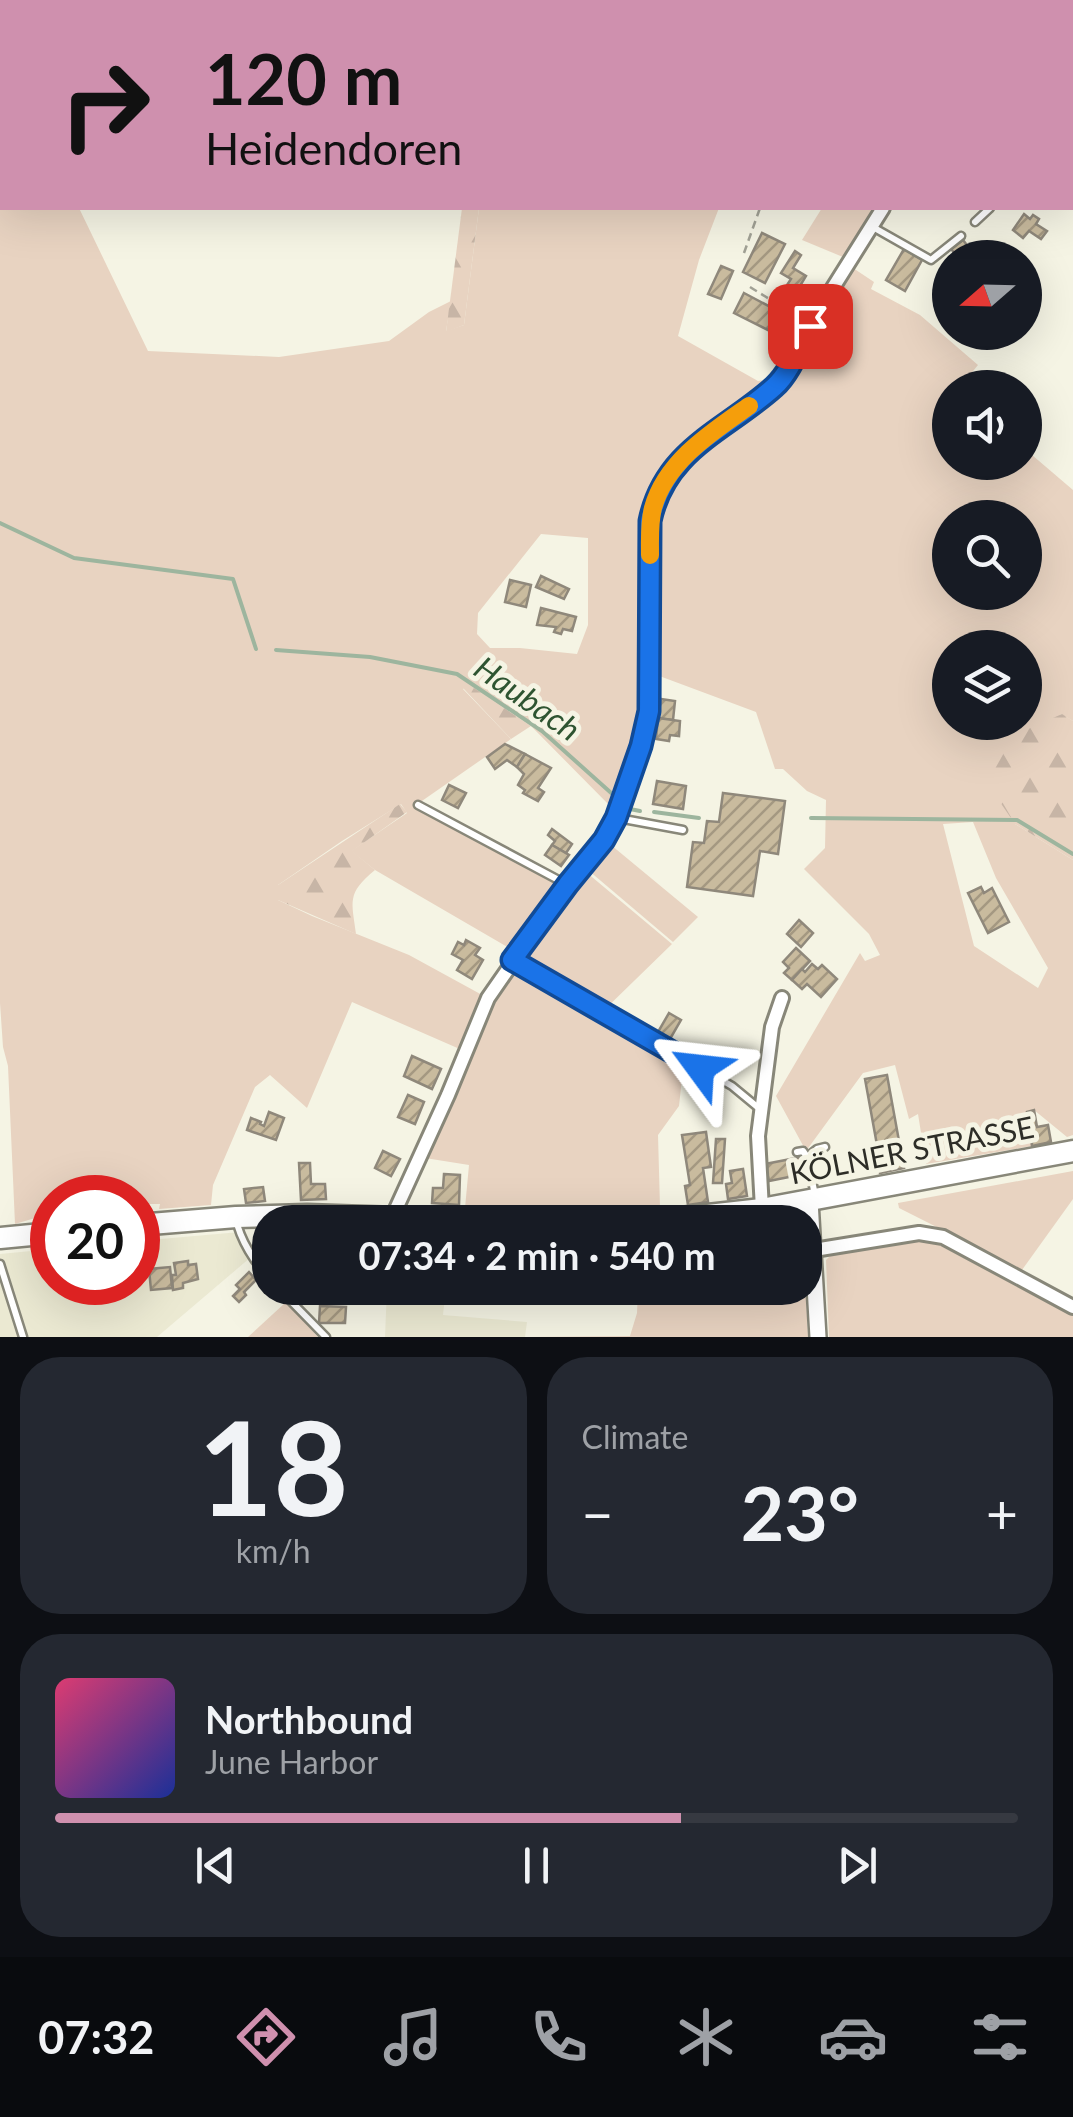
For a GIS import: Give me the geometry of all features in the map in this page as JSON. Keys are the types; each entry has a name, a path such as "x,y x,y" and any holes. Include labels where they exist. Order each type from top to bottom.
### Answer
{"main road":[{"name":"KÖLNER STRASSE","path":"788,1205 1073,1152"},
{"path":"160,1223 252,1217"},
{"path":"0,1238 30,1235"}],"street":[{"path":"398,1205 488,998 616,818 649,711 650,521 657,496 678,462 699,442 778,385 883,210"},
{"name":"KÖLNER STRASSE","path":"762,1205 758,1136 772,1027 782,998"},
{"path":"813,1200 813,1205"},
{"path":"822,1249 933,1234 1073,1307"},
{"path":"817,1305 818,1337"}],"lane":[{"path":"975,222 988,210"},
{"path":"871,226 931,260 961,236"},
{"path":"418,805 568,884"},
{"path":"616,818 683,830"},
{"path":"512,960 732,1086 762,1110"},
{"path":"807,1157 826,1147"},
{"path":"797,1152 803,1151 807,1157 813,1200"},
{"path":"236,1218 252,1254"},
{"path":"0,1264 22,1337"},
{"path":"295,1305 326,1337"}],"path":[{"path":"744,252 759,210"},
{"path":"750,287 781,306 790,321"}],"shaded area":[{"path":"240,1232 251,1257 157,1337 0,1337 0,1254 30,1251 30,1305 160,1305 160,1239"},
{"path":"386,1305 444,1305 443,1315 527,1322 525,1337 385,1337"}],"green space":[{"path":"0,210 80,210 148,351 279,357 389,341 451,301 446,331 464,325 479,210 718,210 699,260 678,336 758,381 774,378 830,309 853,268 874,282 871,289 932,325 932,350 961,350 978,365 974,370 932,370 932,480 1042,480 1042,464 1073,490 1073,721 1061,714 1015,824 1073,860 1073,1135 1067,1137 1034,1110 1027,1112 1032,1146 926,1164 918,1114 909,1119 895,1065 863,1073 806,1151 776,1096 860,953 865,961 880,955 869,934 804,869 825,848 826,800 807,791 783,769 775,769 756,712 654,674 613,809 531,726 468,685 463,689 511,739 419,803 566,883 586,872 672,944 597,1017 683,1069 679,1106 658,1135 660,1205 465,1205 469,1165 425,1158 462,1050 352,1002 307,1108 270,1075 255,1087 213,1185 211,1205 160,1209 160,1175 30,1175 30,1220 15,1224 8,1066 0,1003","holes":["541,534 588,538 588,625 577,654 490,648 477,634 478,613","401,804 407,813 351,851 375,870 511,949 484,996 409,955 278,900 278,885","973,822 996,878 1048,968 1038,988 974,946 943,824"]},
{"path":"462,210 479,210 464,325 446,332"},
{"path":"821,210 889,210 855,262 802,240"},
{"path":"468,684 531,726 511,739 463,688"},
{"path":"1062,714 1073,721 1073,860 1015,824 987,783 1011,740 1042,740 1042,723"},
{"path":"400,804 407,812 352,851 375,870 355,892 356,934 278,900 278,885"},
{"path":"611,845 698,917 673,942 588,870"},
{"path":"1073,1171 1073,1199 1022,1270 899,1208 898,1203"},
{"path":"932,1241 1073,1316 1073,1337 829,1337 826,1260 832,1254"},
{"path":"283,1305 289,1305 318,1337 248,1337"},
{"path":"637,1305 806,1305 808,1337 525,1337 630,1336"}],"building":[{"path":"1024,214 1039,219 1036,224 1047,231 1041,239 1029,231 1023,238 1013,230"},
{"path":"762,233 785,244 765,283 743,272"},
{"path":"904,249 922,260 905,291 886,280"},
{"path":"795,251 801,255 793,268 806,276 788,306 778,299 791,279 781,273"},
{"path":"721,266 733,271 721,299 708,294"},
{"path":"744,293 778,311 768,330 734,313"},
{"path":"541,576 569,589 564,599 536,587"},
{"path":"510,580 531,585 526,607 505,602"},
{"path":"541,608 576,617 572,631 563,629 561,634 554,632 556,627 537,625"},
{"path":"661,699 675,701 673,720 658,718"},
{"path":"658,718 680,721 679,736 670,735 669,741 656,739"},
{"path":"505,744 525,754 517,767 507,760 495,769 487,757"},
{"path":"525,754 551,768 538,788 544,792 538,801 523,793 525,790 518,785 524,774 517,767"},
{"path":"657,781 686,786 683,809 653,804"},
{"path":"449,785 466,793 458,808 442,800"},
{"path":"723,793 785,801 778,854 760,851 753,896 687,887 693,842 704,843 707,821 719,822"},
{"path":"552,829 572,844 566,853 552,845 555,841 548,835"},
{"path":"552,845 569,855 561,866 545,855"},
{"path":"981,887 984,893 992,888 1009,922 988,933 968,893"},
{"path":"799,920 813,933 801,947 787,934"},
{"path":"466,940 480,948 475,955 483,960 472,979 457,970 463,960 452,954 458,942 464,945"},
{"path":"796,948 810,961 792,980 784,973 789,968 783,962"},
{"path":"812,964 818,969 822,965 837,979 821,997 807,984 802,989 792,980"},
{"path":"669,1013 681,1020 670,1039 658,1032"},
{"path":"412,1056 441,1069 432,1089 404,1076"},
{"path":"887,1075 899,1141 877,1145 865,1079"},
{"path":"408,1095 424,1102 415,1124 398,1117"},
{"path":"1034,1110 1037,1127 1048,1125 1051,1142 1032,1146 1027,1112"},
{"path":"269,1112 284,1118 276,1140 247,1130 251,1118 264,1126"},
{"path":"706,1132 711,1167 703,1168 708,1202 688,1205 685,1186 690,1185 682,1135"},
{"path":"716,1139 725,1139 722,1183 713,1183"},
{"path":"899,1141 904,1168 880,1173 877,1145"},
{"path":"383,1151 400,1159 391,1176 375,1168"},
{"path":"801,1157 804,1174 769,1181 765,1164"},
{"path":"299,1163 310,1163 311,1184 325,1184 326,1199 301,1200"},
{"path":"743,1169 747,1196 728,1199 726,1184 732,1183 730,1171"},
{"path":"444,1174 460,1175 459,1205 432,1203 433,1188 443,1188"},
{"path":"263,1187 265,1201 246,1203 244,1189"},
{"path":"188,1261 188,1265 196,1264 198,1279 173,1290 174,1263"},
{"path":"170,1267 172,1288 160,1289 160,1268"},
{"path":"249,1272 252,1275 252,1284 239,1302 233,1296 240,1289 236,1285"},
{"path":"320,1306 346,1307 345,1323 319,1323"}],"waterway":[{"name":"Haubach","path":"0,523 74,558 233,579 256,649"},
{"name":"Haubach","path":"276,650 370,657 457,674 542,731 619,800"},
{"name":"Haubach","path":"630,809 640,811"},
{"name":"Haubach","path":"654,812 699,818"},
{"name":"Haubach","path":"811,818 1017,820 1073,854"}],"slow traffic":[{"path":"650,555 653,507 678,462 749,406"}],"route":[{"path":"700,1068 512,960 604,840 616,818 641,746 649,711 650,521 657,496 678,462 699,442 778,385 810,326"}]}
